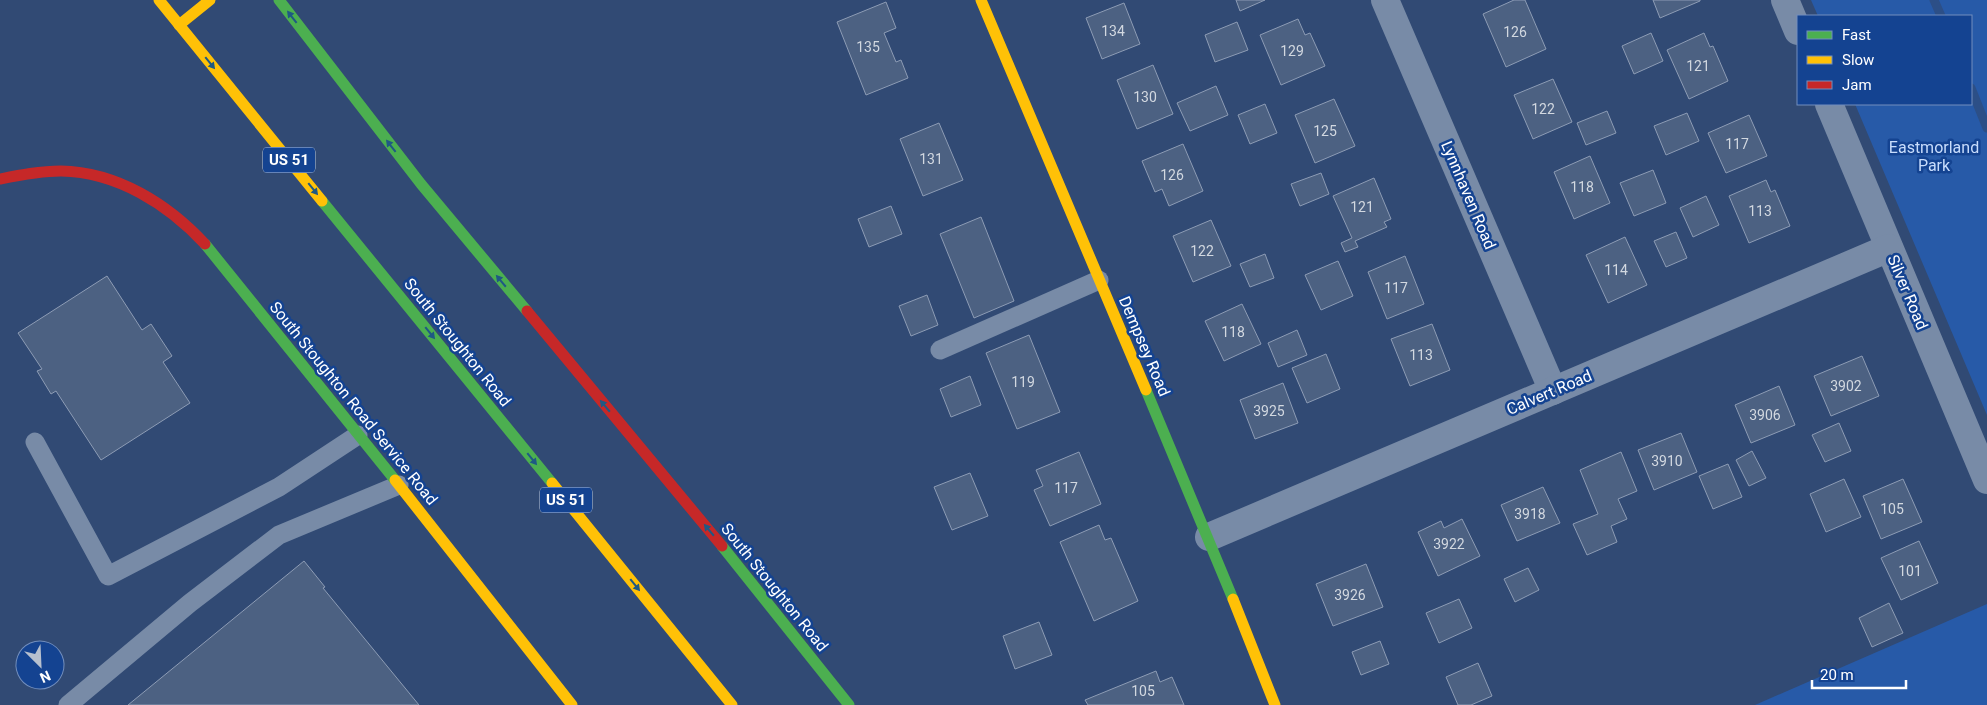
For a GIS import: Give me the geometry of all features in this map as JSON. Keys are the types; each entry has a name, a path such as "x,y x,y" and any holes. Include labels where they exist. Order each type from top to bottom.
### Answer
{"main road":[{"name":"South Stoughton Road","path":"159,0 732,705"},
{"path":"179,25 210,0"},
{"name":"South Stoughton Road","path":"279,0 421,184 740,568 849,705"},
{"name":"Dempsey Road","path":"982,0 1209,537 1275,705"},
{"name":"South Stoughton Road Service Road","path":"0,179 32,173 72,172 106,179 136,190 180,218 204,243 399,485 572,705"},
{"path":"740,568 858,698"}],"street":[{"name":"Lynnhaven Road","path":"1385,0 1553,390"},
{"path":"1785,0 1797,29"},
{"name":"Silver Road","path":"1829,105 1987,480"},
{"name":"Calvert Road","path":"1209,537 1889,248"}],"lane":[{"path":"940,350 1099,280"},
{"path":"35,442 108,576 279,487 358,435"},
{"path":"68,705 190,603 279,535 399,485"}],"green space":[{"name":"Eastmorland Park","path":"1811,0 1987,0 1987,415 1855,105 1972,105 1972,15 1818,15"},
{"path":"1987,604 1987,705 1755,705"}],"building":[{"path":"1236,0 1265,0 1240,11"},
{"path":"1514,0 1525,0 1546,49 1506,67 1483,14"},
{"path":"1653,0 1700,0 1700,1 1660,18"},
{"path":"886,2 896,28 884,33 896,62 901,60 908,78 866,95 837,22"},
{"path":"1124,3 1140,44 1102,59 1086,18"},
{"path":"1298,19 1305,35 1310,33 1325,66 1281,85 1260,35"},
{"path":"1237,22 1248,50 1215,62 1205,35"},
{"path":"1651,33 1663,61 1634,74 1622,46"},
{"path":"1704,33 1710,47 1713,46 1728,81 1689,99 1667,50"},
{"path":"1153,65 1173,114 1137,129 1117,80"},
{"path":"1553,79 1572,122 1533,139 1514,95"},
{"path":"1216,86 1228,115 1190,131 1177,103"},
{"path":"1334,99 1355,146 1315,163 1295,115"},
{"path":"1265,104 1277,133 1250,144 1238,115"},
{"path":"1607,111 1616,133 1586,145 1577,123"},
{"path":"1687,113 1699,141 1666,155 1654,126"},
{"path":"1749,115 1767,156 1726,173 1708,133"},
{"path":"939,123 963,180 923,196 900,139"},
{"path":"1183,144 1203,191 1169,206 1162,189 1155,192 1142,161"},
{"path":"1590,156 1610,203 1574,219 1554,172"},
{"path":"1653,170 1666,203 1634,216 1620,183"},
{"path":"1321,173 1329,194 1300,206 1291,184"},
{"path":"1374,178 1391,219 1384,222 1387,227 1355,241 1358,247 1345,252 1341,243 1352,238 1333,196"},
{"path":"1766,180 1771,192 1775,190 1790,226 1749,243 1729,196"},
{"path":"1706,196 1719,225 1693,237 1680,208"},
{"path":"891,206 902,234 869,247 858,219"},
{"path":"981,217 1014,301 974,318 940,234"},
{"path":"1211,220 1231,266 1193,282 1173,236"},
{"path":"1676,232 1687,258 1666,267 1654,241"},
{"path":"1625,237 1647,285 1608,303 1586,255"},
{"path":"1265,254 1274,278 1250,287 1240,264"},
{"path":"1405,256 1424,304 1387,319 1368,272"},
{"path":"1338,261 1353,296 1321,310 1305,275"},
{"path":"107,276 142,330 151,324 172,356 163,362 190,403 101,460 56,391 51,394 37,371 42,369 18,333"},
{"path":"927,295 938,325 911,336 899,306"},
{"path":"1242,304 1261,344 1224,361 1205,321"},
{"path":"1432,324 1450,370 1410,386 1391,339"},
{"path":"1297,330 1307,355 1278,367 1268,343"},
{"path":"1029,335 1060,412 1017,429 986,353"},
{"path":"1326,354 1340,389 1307,403 1292,368"},
{"path":"1862,356 1879,396 1831,416 1814,376"},
{"path":"970,376 981,405 951,417 940,389"},
{"path":"1283,383 1298,423 1255,439 1240,400"},
{"path":"1779,386 1795,425 1751,443 1735,405"},
{"path":"1839,423 1851,451 1825,462 1812,435"},
{"path":"1681,433 1697,472 1654,490 1638,450"},
{"path":"1752,451 1766,478 1749,486 1736,460"},
{"path":"1079,452 1101,504 1050,526 1034,490 1043,486 1036,470"},
{"path":"1621,452 1637,491 1618,499 1627,519 1611,526 1617,542 1587,555 1573,524 1598,514 1580,470"},
{"path":"1728,464 1742,497 1713,509 1699,476"},
{"path":"970,473 988,516 952,530 934,487"},
{"path":"1844,479 1861,517 1826,532 1810,494"},
{"path":"1903,479 1922,522 1881,539 1863,496"},
{"path":"1543,487 1560,523 1517,541 1501,505"},
{"path":"1462,519 1480,556 1438,576 1418,532 1441,521 1444,528"},
{"path":"1099,525 1105,540 1111,538 1138,601 1094,621 1060,542"},
{"path":"1919,541 1938,583 1901,600 1881,558"},
{"path":"304,561 325,587 323,588 419,705 128,705"},
{"path":"1366,564 1383,607 1333,626 1316,584"},
{"path":"1528,568 1539,590 1515,602 1504,579"},
{"path":"1459,599 1472,628 1439,643 1426,613"},
{"path":"1889,603 1903,633 1872,647 1859,618"},
{"path":"1039,622 1052,655 1015,669 1003,636"},
{"path":"1380,641 1389,664 1361,675 1352,652"},
{"path":"1478,663 1492,696 1471,705 1458,705 1446,677"},
{"path":"1156,671 1160,682 1172,677 1184,705 1088,705 1085,700"}],"waterway":[{"path":"1934,0 1941,15"},
{"path":"1972,90 1987,128"}],"traffic: fast":[{"path":"279,0 421,184 527,311"},
{"path":"322,201 552,483"},
{"path":"205,244 395,480"},
{"path":"1146,390 1233,599"},
{"path":"722,546 849,705"}],"traffic: slow":[{"path":"159,0 322,201"},
{"path":"179,25 210,0"},
{"path":"981,0 1146,390"},
{"path":"395,480 572,705"},
{"path":"552,483 732,705"},
{"path":"1233,599 1275,705"}],"traffic: jam":[{"path":"0,179 38,172 61,171 102,177 140,193 158,204 175,216 205,244"},
{"path":"527,311 722,546"}]}
